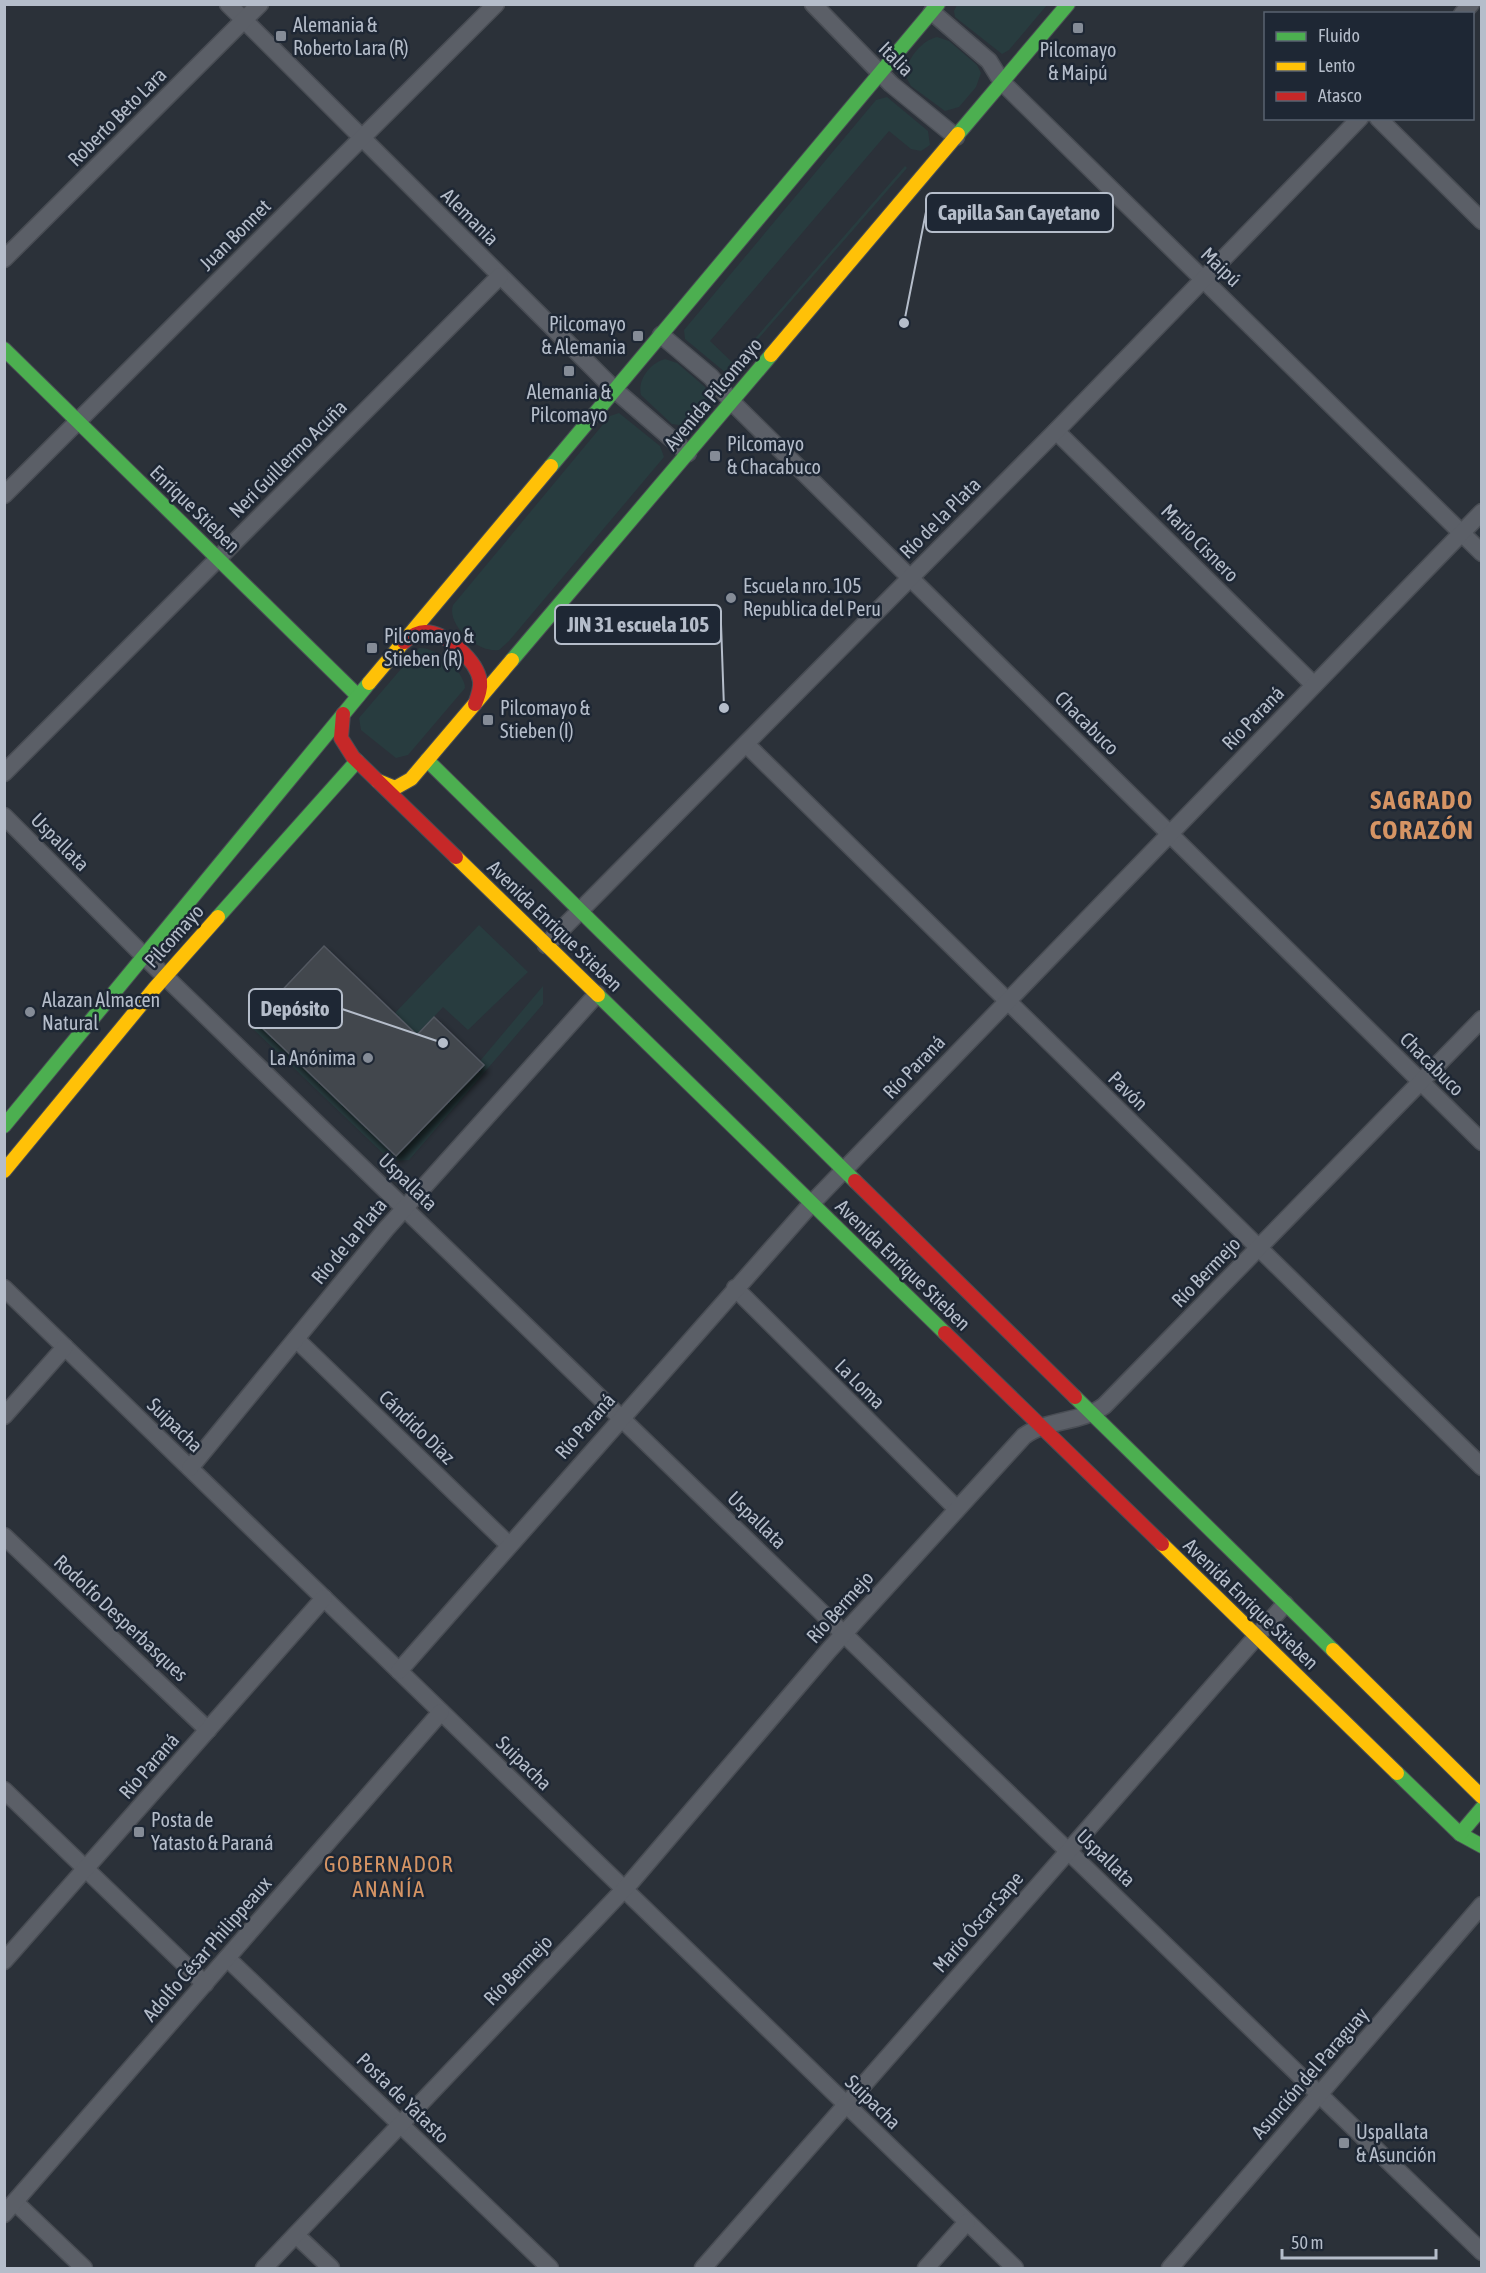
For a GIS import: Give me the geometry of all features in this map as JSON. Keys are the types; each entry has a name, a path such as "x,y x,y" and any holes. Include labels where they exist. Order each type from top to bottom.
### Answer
{"main road":[{"name":"Avenida Pilcomayo","path":"378,781 386,786 400,787 408,783 1068,4"},
{"path":"343,714 935,8"},
{"name":"Enrique Stieben","path":"4,349 358,696"},
{"path":"402,644 414,634 425,631 437,633 453,645 470,660 479,673 481,690 474,706"},
{"name":"Avenida Enrique Stieben","path":"343,714 340,726 343,743 357,761 1460,1834"},
{"name":"Pilcomayo","path":"4,1126 343,714"},
{"name":"Avenida Enrique Stieben","path":"427,760 1482,1797"},
{"name":"Pilcomayo","path":"4,1171 165,976 357,761"},
{"path":"1482,1808 1460,1834 1482,1846"}],"street":[{"name":"Alemania","path":"228,4 615,390 688,453"},
{"name":"Roberto Beto Lara","path":"4,259 260,4"},
{"name":"Juan Bonnet","path":"4,495 496,4"},
{"name":"Italia","path":"813,4 896,89 956,137"},
{"name":"Maipú","path":"935,8 989,61 1002,82 1482,553"},
{"name":"Río de la Plata","path":"546,945 1056,431 1358,120"},
{"path":"1380,120 1482,221"},
{"name":"Neri Guillermo Acuña","path":"4,773 500,276"},
{"name":"Chacabuco","path":"661,335 711,377 732,402 1482,1142"},
{"name":"Mario Cisnero","path":"1056,431 1314,685"},
{"name":"Río Paraná","path":"399,1671 812,1203 1482,513"},
{"name":"Pavón","path":"746,744 1482,1467"},
{"name":"Uspallata","path":"4,816 144,956 1482,2252"},
{"name":"Río de la Plata","path":"190,1468 404,1208 597,994"},
{"name":"Río Bermejo","path":"264,2268 624,1890 843,1634 1024,1436 1042,1427 1091,1414 1109,1401 1482,1019"},
{"name":"Suipacha","path":"4,1288 1015,2268"},
{"name":"La Loma","path":"735,1288 957,1509"},
{"name":"Cándido Díaz","path":"296,1339 509,1545"},
{"path":"4,1416 65,1347"},
{"name":"Rodolfo Desperbasques","path":"4,1536 208,1730"},
{"name":"Río Paraná","path":"4,1961 324,1598"},
{"name":"Mario Óscar Sape","path":"703,2268 1285,1604"},
{"name":"Adolfo César Philippeaux","path":"10,2208 441,1712"},
{"path":"4,1790 205,1984"},
{"name":"Asunción del Paraguay","path":"1170,2268 1482,1905"},
{"name":"Posta de Yatasto","path":"227,1959 550,2268"},
{"path":"10,2208 84,2268"},
{"path":"926,2268 967,2222"},
{"path":"296,2235 331,2268"}],"green space":[{"path":"957,4 1047,5 1009,50 1002,54 955,17 954,11"},
{"path":"937,37 949,41 977,65 981,73 976,87 959,107 945,111 911,86 905,75 908,63 921,46"},
{"path":"887,97 928,131 930,145 921,151 911,149 889,131 710,341 733,363 733,372 726,373 685,339 684,330 876,100"},
{"path":"905,166 907,168 746,353 745,350"},
{"path":"665,359 677,363 705,387 708,394 706,408 686,426 672,424 641,395 641,384 646,373 654,364"},
{"path":"619,413 660,446 664,457 509,641 499,650 491,650 474,643 454,621 453,605 610,416"},
{"path":"419,648 433,651 448,661 460,675 465,688 408,755 396,758 361,730 359,718"},
{"path":"479,925 528,972 468,1030 443,1007 417,1035 395,1013"},
{"path":"543,986 543,1004 409,1160 391,1161 249,1025 254,1020 396,1156 483,1065 480,1061"}],"building":[{"name":"La Anónima","path":"324,946 417,1035 434,1017 484,1065 396,1156 254,1020"}],"traffic: fast":[{"path":"551,466 938,4"},
{"path":"958,134 1068,4"},
{"path":"4,349 358,696"},
{"path":"512,660 771,355"},
{"path":"4,1126 369,683"},
{"path":"427,760 855,1181"},
{"path":"218,917 357,761"},
{"path":"598,995 945,1333"},
{"path":"1075,1397 1333,1650"},
{"path":"1397,1773 1460,1834 1482,1846"},
{"path":"1460,1834 1482,1808"}],"traffic: slow":[{"path":"771,355 958,134"},
{"path":"369,683 551,466"},
{"path":"378,781 395,788 411,779 512,660"},
{"path":"456,857 598,995"},
{"path":"4,1171 154,989 218,917"},
{"path":"1162,1544 1397,1773"},
{"path":"1333,1650 1482,1797"}],"traffic: jam":[{"path":"404,642 416,634 425,632 433,633 451,642 467,657 478,673 480,690 475,704"},
{"path":"343,714 341,738 353,757 456,857"},
{"path":"855,1181 1075,1397"},
{"path":"945,1333 1162,1544"}],"place":[{"name":"Pilcomayo & Maipú","path":"1078,28"},
{"name":"Alemania & Roberto Lara (R)","path":"281,36"},
{"name":"Capilla San Cayetano","path":"904,323"},
{"name":"Pilcomayo & Alemania","path":"638,336"},
{"name":"Alemania & Pilcomayo","path":"569,371"},
{"name":"Pilcomayo & Chacabuco","path":"715,456"},
{"name":"Escuela nro. 105 Republica del Peru","path":"731,598"},
{"name":"Pilcomayo & Stieben (R)","path":"372,648"},
{"name":"JIN 31 escuela 105","path":"724,708"},
{"name":"Pilcomayo & Stieben (I)","path":"488,720"},
{"name":"Alazan Almacen Natural","path":"30,1012"},
{"name":"Depósito","path":"443,1043"},
{"name":"La Anónima","path":"368,1058"},
{"name":"Posta de Yatasto & Paraná","path":"139,1832"},
{"name":"Uspallata & Asunción","path":"1344,2143"}],"district":[{"name":"SAGRADO CORAZÓN","path":"1422,815"},
{"name":"GOBERNADOR ANANÍA","path":"389,1877"}]}
